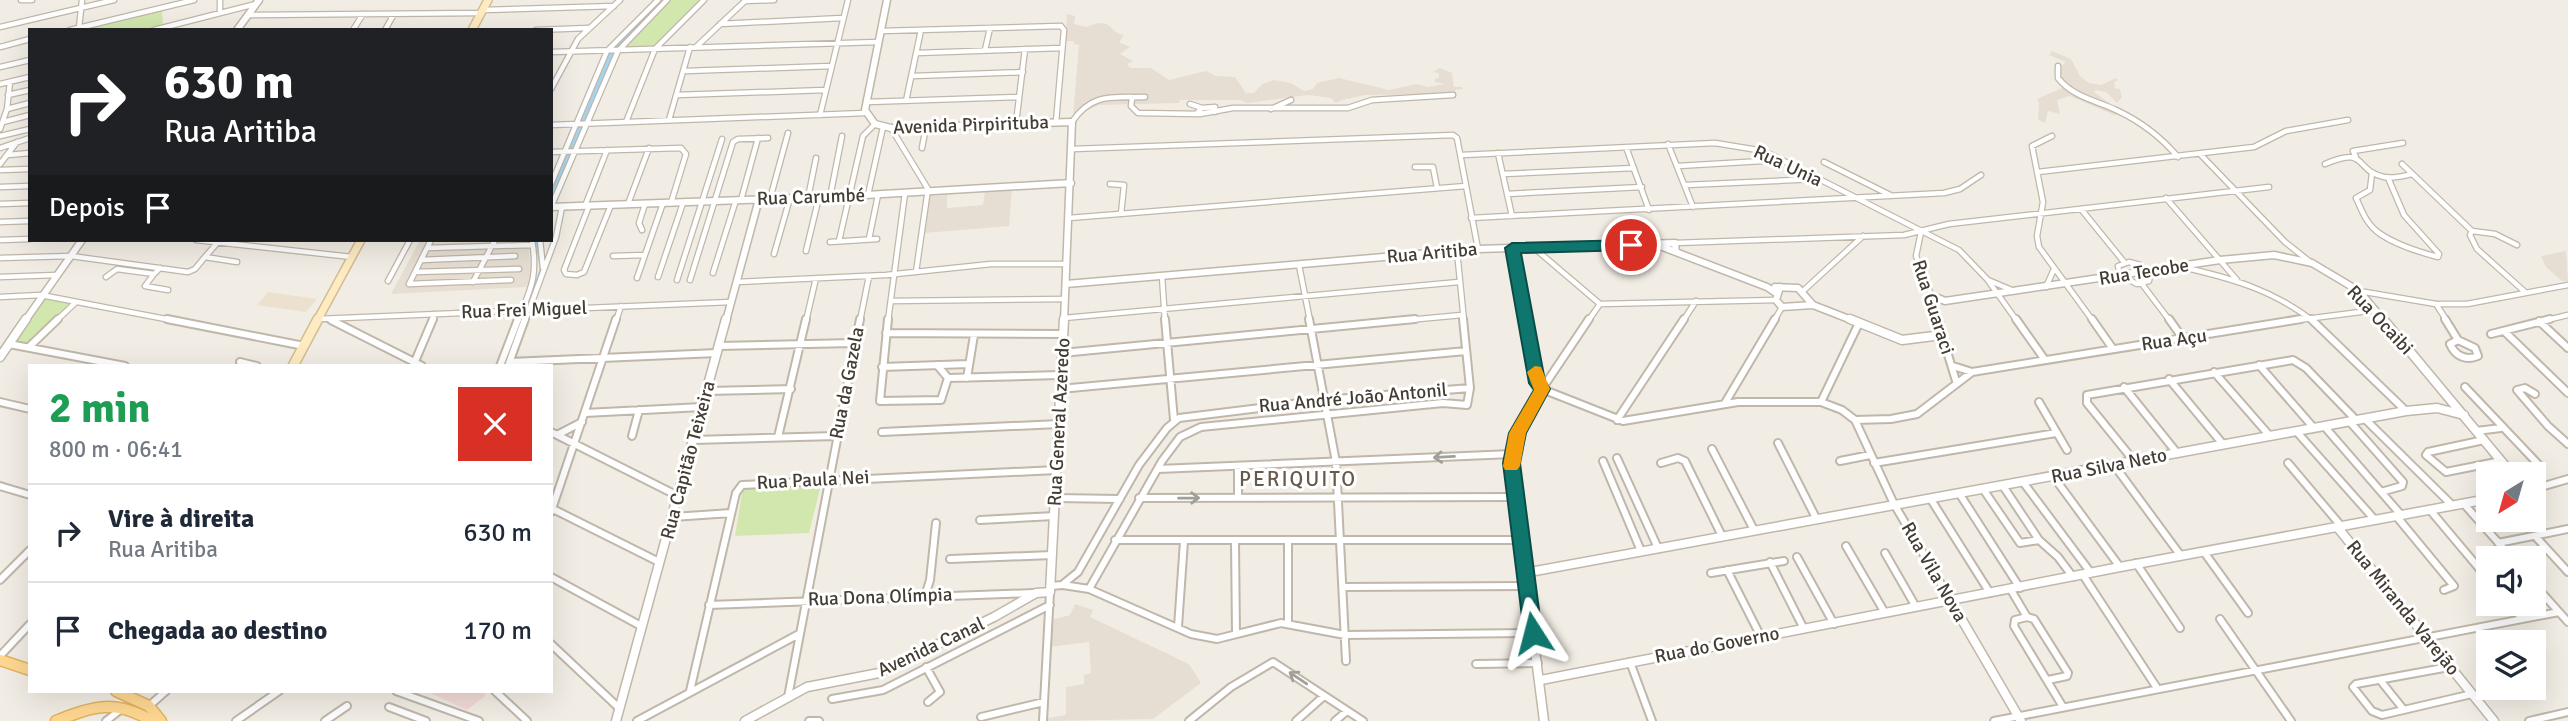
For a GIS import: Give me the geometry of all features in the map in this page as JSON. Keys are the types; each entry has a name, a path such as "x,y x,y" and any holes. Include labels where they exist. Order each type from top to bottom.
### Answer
{"main road":[{"path":"473,28 488,0"},
{"path":"294,364 360,242"},
{"path":"0,658 28,669"},
{"path":"120,696 152,721"},
{"path":"57,721 120,696 149,706 161,721"}],"street":[{"path":"21,0 32,0"},
{"path":"79,28 82,0"},
{"path":"0,27 114,0"},
{"path":"83,28 194,0"},
{"path":"220,0 220,13"},
{"path":"522,8 526,0"},
{"path":"560,7 563,0"},
{"path":"597,6 599,0"},
{"path":"553,85 570,51 587,28 620,0"},
{"path":"553,201 569,151 612,51 658,0"},
{"path":"553,180 569,151 612,51 667,0"},
{"path":"626,122 655,49 704,0"},
{"path":"669,120 693,47 745,0 774,0"},
{"path":"820,115 848,0"},
{"name":"Avenida Pirpirituba","path":"887,0 866,102 865,113 875,124 891,128 1072,122"},
{"path":"165,28 257,2"},
{"path":"238,28 257,2"},
{"path":"248,15 394,14 614,6"},
{"path":"354,28 363,14"},
{"path":"385,28 394,14"},
{"path":"720,24 843,18"},
{"path":"881,31 1061,26 1064,30 1056,122"},
{"path":"985,50 990,27"},
{"path":"553,29 587,28"},
{"path":"906,101 920,30"},
{"path":"0,47 28,40"},
{"path":"553,52 879,42"},
{"path":"917,52 1062,48"},
{"path":"1016,123 1025,49"},
{"path":"0,67 28,60"},
{"path":"686,71 831,66"},
{"path":"2058,66 2058,78 2068,90 2135,121 2162,139 2178,157"},
{"path":"913,76 1023,72"},
{"path":"553,76 558,76"},
{"path":"0,84 28,78"},
{"path":"0,129 7,108 10,82"},
{"path":"8,95 28,90"},
{"path":"677,95 826,90"},
{"path":"1132,98 1131,106 1138,113 1194,114 1233,108 1348,108 1372,100 1453,95"},
{"path":"866,102 1019,97"},
{"path":"1072,122 1084,105 1092,100 1145,97"},
{"path":"1268,110 1291,100"},
{"path":"7,108 28,103"},
{"path":"1190,104 1202,108 1215,107 1215,112"},
{"path":"1194,114 1202,108"},
{"path":"553,125 865,113"},
{"path":"2,122 28,116"},
{"path":"2038,172 2253,147 2286,131 2348,120"},
{"name":"Rua General Azeredo","path":"1043,721 1073,149 1072,122"},
{"path":"839,240 863,136 875,124"},
{"path":"868,195 883,127"},
{"path":"922,148 926,127"},
{"path":"891,128 929,191 916,272"},
{"path":"3,135 28,129"},
{"path":"770,199 788,133"},
{"path":"1073,149 1447,134 1457,138 1462,155 1478,249"},
{"path":"830,197 842,136"},
{"path":"2052,136 2032,146 2042,213 2038,241 2054,269 2113,349"},
{"path":"713,274 758,138"},
{"path":"690,280 734,141 768,138"},
{"path":"0,148 28,139"},
{"path":"677,281 722,139"},
{"path":"0,164 17,142"},
{"path":"2403,143 2353,151 2372,173 2389,180 2412,174"},
{"path":"1668,144 1693,207"},
{"name":"Rua Unia","path":"1462,155 1668,144 1732,144 1764,151 1959,250 1987,279 2045,360"},
{"path":"553,152 677,147 686,151 637,278"},
{"path":"1626,147 1649,210"},
{"path":"628,204 649,148"},
{"path":"607,150 564,270 566,274 578,275 584,272 611,205"},
{"path":"8,155 28,153"},
{"path":"1498,153 1512,216"},
{"name":"Rua Ocaibi","path":"2201,155 2285,242 2312,263 2359,291 2501,461"},
{"path":"2325,164 2340,157 2356,157"},
{"path":"808,198 816,158"},
{"path":"1678,166 1784,160"},
{"path":"1824,162 1891,195"},
{"path":"2402,164 2472,231 2495,234 2518,245"},
{"path":"1415,167 1433,167 1437,188"},
{"path":"1503,174 1634,168"},
{"path":"0,170 28,169"},
{"path":"2372,173 2370,190 2356,198 2372,228 2418,252 2438,257 2439,254 2404,215 2389,180"},
{"path":"1471,218 1856,200 1954,191 1981,175"},
{"path":"1686,185 1817,179"},
{"name":"Rua Carumbé","path":"553,207 878,195 1071,183"},
{"path":"1110,184 1124,185 1121,214"},
{"path":"0,187 28,186"},
{"path":"1069,218 1466,186"},
{"path":"1507,194 1642,187"},
{"name":"Rua Aritiba","path":"1066,284 1478,249 1656,245 1923,232 1949,224 2269,187"},
{"path":"905,193 886,333 880,402 939,401 944,398 948,378"},
{"path":"869,239 878,195"},
{"path":"806,251 819,197"},
{"path":"774,254 790,198"},
{"path":"2166,198 2237,280"},
{"name":"Rua Capitão Teixeira","path":"616,721 759,199"},
{"path":"0,204 28,203"},
{"path":"658,277 683,203"},
{"path":"642,230 639,223 645,204"},
{"path":"501,364 556,237 562,207"},
{"path":"2081,209 2124,262"},
{"path":"0,222 28,221"},
{"path":"2472,231 2470,240 2477,249 2525,292"},
{"name":"Rua Guaraci","path":"1923,232 1916,245 1916,258 1936,309 1941,335 1956,381"},
{"path":"1803,290 1863,236"},
{"path":"0,240 28,239"},
{"path":"830,242 877,239"},
{"path":"0,357 81,242"},
{"path":"0,258 71,256 191,271 218,242"},
{"path":"227,242 352,257"},
{"path":"388,281 409,242"},
{"path":"430,242 408,283 412,285 511,280"},
{"path":"473,282 494,242"},
{"path":"540,242 543,268"},
{"path":"2274,255 2285,242"},
{"path":"427,248 532,243 536,272 509,364 854,343"},
{"path":"1675,243 1676,252"},
{"path":"1656,245 1767,287 1777,293 1782,307"},
{"path":"1534,247 1600,304 1696,301 1777,293 1788,286 1803,290 1813,304"},
{"path":"1512,248 1538,395"},
{"path":"1457,251 1470,391"},
{"path":"613,256 645,254"},
{"name":"Rua Tecobe","path":"1945,301 2220,260 2274,255 2312,263"},
{"path":"421,260 515,256"},
{"path":"205,257 237,262"},
{"path":"2134,262 2148,271 2149,281 2142,284 2127,281 2120,275 2118,265 2134,262"},
{"path":"737,282 869,276 991,264 1066,264"},
{"path":"1299,265 1336,462 1346,661"},
{"path":"2179,266 2237,280 2275,296 2310,318 2406,411"},
{"path":"160,268 145,286 168,290"},
{"path":"106,277 117,269 153,275"},
{"path":"415,272 519,269"},
{"path":"2046,287 2054,269"},
{"path":"0,277 57,275"},
{"name":"Rua da Gazela","path":"788,696 836,436 869,276"},
{"path":"1088,589 1157,469 1176,427 1169,379 1162,276"},
{"path":"778,437 816,278"},
{"path":"1987,279 2014,291"},
{"path":"1064,318 1459,282"},
{"path":"2142,284 2184,340"},
{"path":"2359,291 2436,304 2483,302 2568,285"},
{"path":"0,296 41,295 304,346"},
{"path":"1931,295 1945,301 1936,309"},
{"path":"891,301 1065,299"},
{"path":"1617,419 1696,301"},
{"name":"Rua Frei Miguel","path":"318,319 731,302"},
{"path":"1679,302 1688,312"},
{"path":"29,346 75,303"},
{"path":"1545,721 1514,497 1513,454 1518,433 1538,395 1600,304"},
{"path":"1782,307 1813,304 1908,341 1941,335"},
{"path":"2436,304 2458,340 2472,345 2478,356 2468,359 2454,352 2450,344 2458,340"},
{"path":"553,506 621,306"},
{"path":"1725,403 1782,307"},
{"name":"Rua Açu","path":"1854,420 1915,415 1941,398 1956,381 1972,372 2310,318 2376,310"},
{"path":"330,320 414,364 435,314"},
{"path":"1062,353 1462,315"},
{"path":"2491,334 2568,315"},
{"path":"352,331 354,324 363,318"},
{"path":"2539,321 2568,348"},
{"path":"1821,402 1859,323"},
{"path":"2504,331 2568,393"},
{"path":"886,333 1063,334"},
{"path":"967,378 974,335"},
{"path":"9,344 115,364"},
{"path":"1060,389 1466,351"},
{"path":"2134,461 2087,403 2086,397 2090,393 2288,360 2302,364 2357,420 2453,506"},
{"path":"240,362 248,364"},
{"path":"937,365 948,378 1060,375"},
{"path":"882,367 969,365"},
{"path":"2259,365 2314,427"},
{"name":"Rua Açu","path":"1953,366 1972,372"},
{"path":"2214,372 2269,435"},
{"path":"2169,379 2222,443"},
{"path":"2124,387 2177,453"},
{"path":"2465,387 2536,462"},
{"path":"2535,394 2525,388 2517,390 2533,411 2568,444"},
{"path":"707,391 791,389"},
{"path":"1731,390 1738,402"},
{"name":"Rua André João Antonil","path":"1470,391 1468,403 1462,407 1444,403 1176,427 1191,414 1470,391"},
{"path":"1538,395 1617,419 1629,420 1738,402 1821,402 1842,410 1854,420"},
{"path":"2437,408 2448,395"},
{"path":"0,402 28,409"},
{"path":"2039,402 2067,450"},
{"path":"585,413 702,407"},
{"name":"Rua Silva Neto","path":"1524,573 2406,411 2437,408 2464,415"},
{"path":"632,436 639,410"},
{"name":"Rua Vila Nova","path":"1854,420 1894,504 2019,719"},
{"path":"2357,420 2403,482 2402,486 2381,492"},
{"path":"554,434 582,422"},
{"path":"883,432 1059,424"},
{"path":"2324,426 2381,492 2454,586 2454,589 2444,590"},
{"path":"1050,595 1078,572 1149,452 1176,427"},
{"path":"2476,431 2501,428"},
{"path":"2296,431 2375,521"},
{"path":"1874,463 2056,433"},
{"path":"554,434 678,496"},
{"path":"694,440 836,436"},
{"path":"2484,440 2428,452 2426,455 2446,472 2501,461"},
{"path":"1778,443 1815,518"},
{"path":"1712,449 1754,530"},
{"path":"1157,469 1513,454"},
{"path":"1840,461 1870,455"},
{"path":"1617,458 1658,548"},
{"path":"1661,463 1678,458 1685,461 1722,536"},
{"path":"1603,461 1641,551"},
{"path":"2288,463 2340,528"},
{"path":"2114,466 2182,556"},
{"path":"1238,467 1238,497"},
{"name":"Rua Paula Nei","path":"690,691 736,493 742,485 1056,470"},
{"path":"2053,476 2120,566"},
{"path":"2546,485 2568,478"},
{"path":"2022,482 2087,574 2157,688"},
{"path":"0,486 28,494"},
{"path":"2003,486 2039,540 2058,557 2073,577"},
{"path":"1983,489 2020,543 2039,540"},
{"path":"1959,493 2016,589 2027,617"},
{"path":"1139,498 1514,497"},
{"path":"1055,498 1120,499"},
{"path":"1930,498 1990,593"},
{"name":"Rua do Governo","path":"1541,680 2016,589 2120,566 2476,502"},
{"path":"2464,504 2501,546"},
{"path":"553,509 659,562"},
{"path":"2430,510 2476,565"},
{"path":"673,517 731,513"},
{"path":"980,520 1054,516"},
{"path":"925,596 930,580 936,523"},
{"name":"Rua Miranda Varejão","path":"2340,528 2425,638 2494,721"},
{"path":"2498,543 2568,529"},
{"path":"2534,536 2568,572"},
{"path":"1115,540 1520,541"},
{"path":"1178,627 1184,541"},
{"path":"1236,542 1236,634"},
{"path":"1288,542 1289,624"},
{"path":"1846,546 1885,613"},
{"path":"0,580 28,552"},
{"path":"2204,552 2248,613"},
{"path":"1885,553 1916,607"},
{"path":"950,559 1052,555"},
{"path":"1797,557 1833,624"},
{"path":"1711,573 1784,561"},
{"name":"Rua do Governo","path":"1770,562 1804,629"},
{"path":"2136,564 2180,628"},
{"path":"1727,570 1760,637"},
{"path":"553,578 641,626"},
{"path":"1062,585 1088,589 1208,639 1270,625 1289,624 1345,635 1533,633"},
{"path":"1344,587 1526,586"},
{"name":"Rua Dona Olímpia","path":"709,605 925,596 1036,593 1050,595"},
{"name":"Avenida Canal","path":"745,721 788,696 825,682 878,673 994,617 1036,593"},
{"name":"Avenida Canal","path":"832,699 883,690 1050,595"},
{"path":"2546,598 2568,622"},
{"path":"1994,721 2019,719 2157,688 2558,612"},
{"path":"2048,680 2067,676 2068,673 2034,619 2027,617 2015,621 2014,626 2063,707"},
{"path":"2220,619 2291,721"},
{"path":"0,658 28,626"},
{"path":"637,721 799,634"},
{"path":"553,647 620,708"},
{"name":"Rua do Governo","path":"1630,662 1653,721"},
{"path":"1189,721 1231,687 1271,663 1363,721"},
{"path":"1476,664 1538,663"},
{"path":"926,667 940,692 928,702"},
{"path":"2449,667 2353,687 2372,710 2385,714 2472,694"},
{"path":"2380,680 2404,710"},
{"path":"149,706 164,693"},
{"path":"236,721 276,693"},
{"path":"497,693 527,721"},
{"path":"415,694 479,721"},
{"path":"106,721 120,696"},
{"path":"1296,721 1324,696"},
{"path":"981,717 1044,702"},
{"path":"325,721 346,706"},
{"path":"389,707 413,719 426,721"},
{"path":"1335,721 1347,711"},
{"path":"2529,721 2568,712"},
{"path":"808,721 819,721"}],"shaded area":[{"path":"1067,14 1075,16 1074,24 1086,27 1098,23 1107,24 1117,33 1124,35 1119,42 1130,47 1120,54 1133,61 1127,64 1130,68 1151,68 1169,80 1206,71 1216,76 1235,77 1246,93 1254,93 1262,84 1274,80 1291,83 1304,91 1313,89 1317,83 1339,78 1389,90 1417,84 1428,87 1445,84 1435,82 1439,73 1433,72 1440,68 1452,73 1454,87 1463,89 1455,90 1456,94 1365,95 1336,103 1331,98 1308,95 1247,103 1241,100 1180,100 1179,103 1099,105 1087,110 1075,122 1077,116 1073,116 1079,45 1074,44 1074,41 1065,41"},
{"path":"2052,51 2071,59 2080,76 2089,83 2101,85 2116,78 2118,80 2114,82 2115,88 2120,89 2122,97 2117,103 2106,92 2094,92 2124,114 2114,115 2070,96 2057,100 2060,114 2048,111 2045,123 2038,120 2037,99 2064,87 2059,79 2059,68 2066,62 2049,55"},
{"path":"1012,189 1009,226 924,233 929,196 947,195 947,208 983,205 985,191"},
{"path":"419,242 528,242 531,278 526,287 391,294"},
{"path":"2566,251 2568,281 2562,281 2546,267 2541,256"},
{"path":"268,292 317,299 306,312 257,305"},
{"path":"1075,604 1093,610 1090,617 1189,664 1201,683 1153,719 1047,721 1048,718 1066,715 1066,687 1084,684 1084,675 1091,673 1089,642 1049,647 1051,620 1070,615"},
{"path":"430,693 485,693 485,696 467,710"}],"green space":[{"path":"668,0 702,0 653,48 621,49"},
{"path":"162,10 163,27 159,28 92,28"},
{"path":"42,298 71,304 28,344 12,342"},
{"path":"821,485 809,533 735,536 743,487"}],"waterway":[{"path":"553,189 611,53 663,0"},
{"path":"527,308 541,268 536,242"},
{"path":"506,364 508,356"}],"slow traffic":[{"path":"1511,466 1518,433 1542,389 1537,383 1535,372"}],"district":[{"name":"PERIQUITO","path":"1298,479"}],"route":[{"path":"1533,633 1511,463 1518,433 1542,389 1537,383 1512,248 1631,245"}]}
